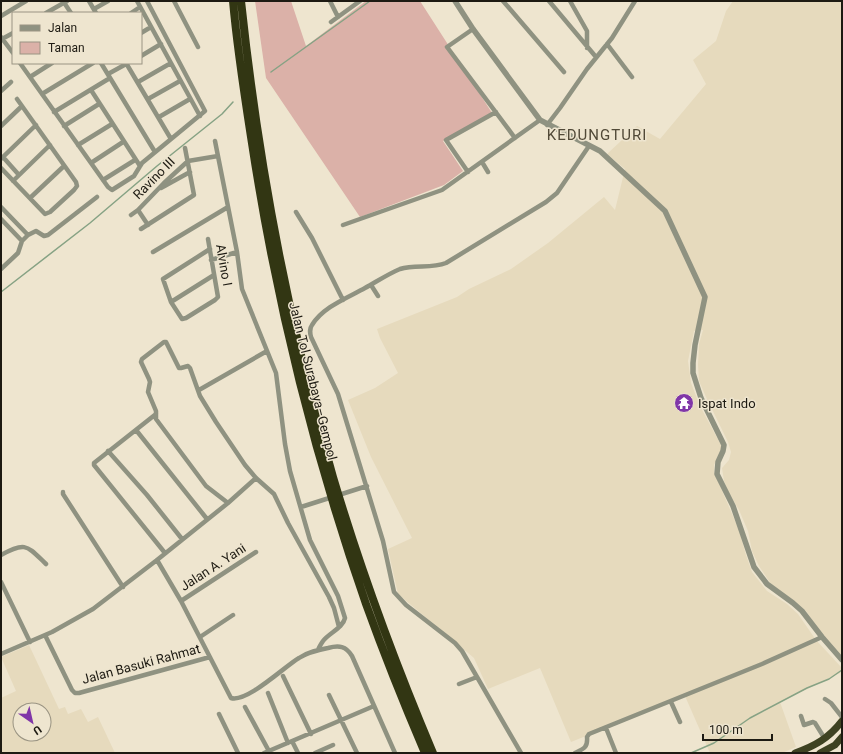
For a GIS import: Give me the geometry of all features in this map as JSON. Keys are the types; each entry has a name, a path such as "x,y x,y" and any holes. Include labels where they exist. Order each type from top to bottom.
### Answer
{"highway":[{"name":"Jalan Tol Surabaya–Gempol","path":"232,1 242,83 258,185 274,270 314,439 339,522 369,612 397,686 425,753"},
{"name":"Jalan Tol Surabaya–Gempol","path":"241,1 252,98 268,197 294,327 313,402 359,559 382,625 432,753"},
{"path":"795,753 811,747 825,739 842,721"},
{"path":"820,753 835,745 842,737"}],"street":[{"path":"1,16 26,1"},
{"path":"89,1 95,11 108,1"},
{"path":"137,1 200,116"},
{"path":"21,64 90,163 109,189 112,190 134,176 140,166 155,152 204,113 204,110 147,1"},
{"path":"174,1 198,47"},
{"path":"330,1 338,17"},
{"path":"455,1 473,29 540,120 588,146 595,148 606,156 662,208 705,297 695,345 693,373 700,398 724,445 718,462 717,474 732,506 754,567 767,584 802,611 842,660"},
{"path":"504,1 564,72"},
{"path":"549,1 596,57"},
{"path":"570,1 587,31 587,48"},
{"path":"547,125 607,44 635,1"},
{"path":"48,12 65,2 70,12"},
{"path":"331,22 358,2"},
{"path":"132,12 140,7"},
{"path":"142,32 152,27"},
{"path":"473,29 447,47 515,138"},
{"path":"12,33 2,38 12,53"},
{"path":"142,55 161,44"},
{"path":"607,44 632,77"},
{"path":"138,82 171,63"},
{"path":"30,77 50,64"},
{"path":"42,94 91,64"},
{"path":"102,64 155,152"},
{"path":"54,112 91,90 126,64"},
{"path":"128,64 171,139"},
{"path":"148,99 180,81"},
{"path":"1,91 11,82"},
{"path":"91,90 123,142 140,166"},
{"path":"1,168 44,213 47,214 74,190 77,184 17,99"},
{"path":"159,118 190,99"},
{"path":"64,126 99,104"},
{"path":"1,126 22,106"},
{"path":"468,172 446,140 496,112"},
{"path":"343,225 442,190 540,120"},
{"path":"78,145 112,124"},
{"path":"19,175 2,158 36,125"},
{"path":"215,141 238,252 242,289 276,373 290,471 310,540 335,590 344,613 345,621 323,641 318,650"},
{"path":"90,163 123,142"},
{"path":"13,181 50,145"},
{"path":"521,753 459,647 406,605 394,592 383,541 338,394 311,337 310,330 311,326 325,311 400,269 417,266 436,266 446,263 529,214 557,193 588,146"},
{"path":"141,229 193,196 194,193 185,148"},
{"name":"Ravino III","path":"131,215 188,161 218,156"},
{"path":"103,180 135,160"},
{"path":"482,162 488,172"},
{"path":"30,198 64,166"},
{"path":"158,189 190,172"},
{"path":"1,177 5,173"},
{"path":"1,269 18,252 22,241 28,235 36,231 46,236 96,197"},
{"path":"1,207 28,235"},
{"path":"153,252 228,207"},
{"path":"138,210 148,225"},
{"path":"296,212 312,238 343,300"},
{"path":"1,219 22,241"},
{"name":"Alvino I","path":"171,302 180,318 184,319 216,300 218,295 208,239"},
{"path":"210,249 163,280 171,302 214,275"},
{"path":"211,260 238,252"},
{"path":"371,285 378,296"},
{"path":"228,503 210,489 202,480 156,420 156,414 148,392 150,382 141,362 142,359 164,342 166,342 179,368 190,367 200,396 245,465 256,478 270,489 277,498 288,523 329,597 334,608 339,627"},
{"path":"199,390 267,351"},
{"path":"156,414 108,451 94,463 94,465 165,553"},
{"path":"136,430 207,519"},
{"path":"108,451 147,495 182,539"},
{"path":"1,654 45,635 93,609 123,587 228,503 256,478"},
{"path":"301,507 367,486"},
{"path":"64,492 63,494 123,587"},
{"path":"1,555 14,548 26,548 30,549 46,564"},
{"name":"Jalan A. Yani","path":"181,601 256,552"},
{"path":"157,560 200,636 230,697 236,699 246,695 301,657 318,650 335,646 343,647 348,650 395,753"},
{"path":"1,582 30,642"},
{"path":"200,636 234,615"},
{"name":"Jalan Basuki Rahmat","path":"45,635 72,690 75,693 210,657"},
{"path":"574,753 585,748 587,745 588,736 762,664 822,637"},
{"path":"283,676 311,734"},
{"path":"459,684 477,677"},
{"path":"268,693 290,742 298,753"},
{"path":"329,695 357,753"},
{"path":"826,699 842,717"},
{"path":"671,702 680,722"},
{"path":"245,707 268,752 374,706"},
{"path":"220,714 238,753"},
{"path":"801,716 804,725 813,722 815,723 825,739"},
{"path":"606,728 616,753"},
{"path":"315,753 333,745"}],"shaded area":[{"path":"733,1 842,1 842,656 826,640 806,611 771,584 759,566 752,551 748,531 724,481 722,468 729,460 731,452 728,442 699,381 699,344 703,330 694,331 688,361 691,383 700,406 722,447 714,465 714,472 739,530 752,572 767,591 787,604 798,614 816,640 842,668 842,672 780,702 796,747 782,753 710,753 685,696 571,742 540,668 488,689 474,658 398,594 388,549 412,538 371,457 348,400 375,388 398,373 377,329 457,297 469,289 511,269 548,243 604,197 615,210 625,169 607,154 637,126 660,139 706,84 693,60 716,41 726,11"},
{"path":"29,645 59,709 65,707 68,714 81,709 88,722 98,717 115,753 1,753 1,698 16,691 1,657"}],"green space":[{"path":"255,1 291,1 306,46 366,1 420,1 492,113 443,141 463,171 444,185 360,217 266,78"}],"waterway":[{"path":"271,72 370,1"},
{"path":"1,292 90,223 157,166 222,114 233,102"},
{"path":"691,753 714,743 750,718 807,688 829,679 842,670"}],"place":[{"name":"Ispat Indo","path":"684,403"}],"district":[{"name":"KEDUNGTURI","path":"597,135"}]}
